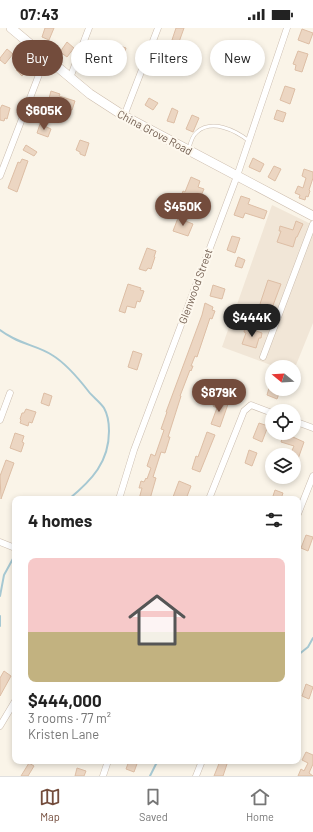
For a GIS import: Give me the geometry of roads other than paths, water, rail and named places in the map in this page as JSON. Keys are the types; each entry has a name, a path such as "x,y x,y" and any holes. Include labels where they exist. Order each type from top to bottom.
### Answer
{"street":[{"name":"China Grove Road","path":"11,28 25,40"},
{"path":"70,78 89,28"},
{"path":"124,116 158,28"},
{"name":"Glenwood Street","path":"120,496 134,450 237,176 287,28"},
{"name":"China Grove Road","path":"63,72 90,94 124,116 313,216"},
{"path":"0,176 38,76"},
{"path":"263,357 313,224"},
{"path":"0,420 10,393"},
{"path":"210,496 244,411 251,405 265,410"},
{"path":"301,424 313,428"},
{"path":"301,506 313,476"},
{"path":"0,542 12,547"},
{"path":"0,726 12,706"},
{"path":"103,776 107,764"},
{"path":"196,776 201,764"}],"lane":[{"path":"189,150 196,132 210,126 236,132 249,141"}],"waterway":[{"path":"0,330 13,338 47,352 63,363 105,411 109,431 106,452 98,470 85,485 72,496"},
{"path":"0,596 4,575 12,560"},
{"path":"0,616 0,626"},
{"path":"301,653 308,647 313,638"},
{"path":"150,776 156,764"}]}
